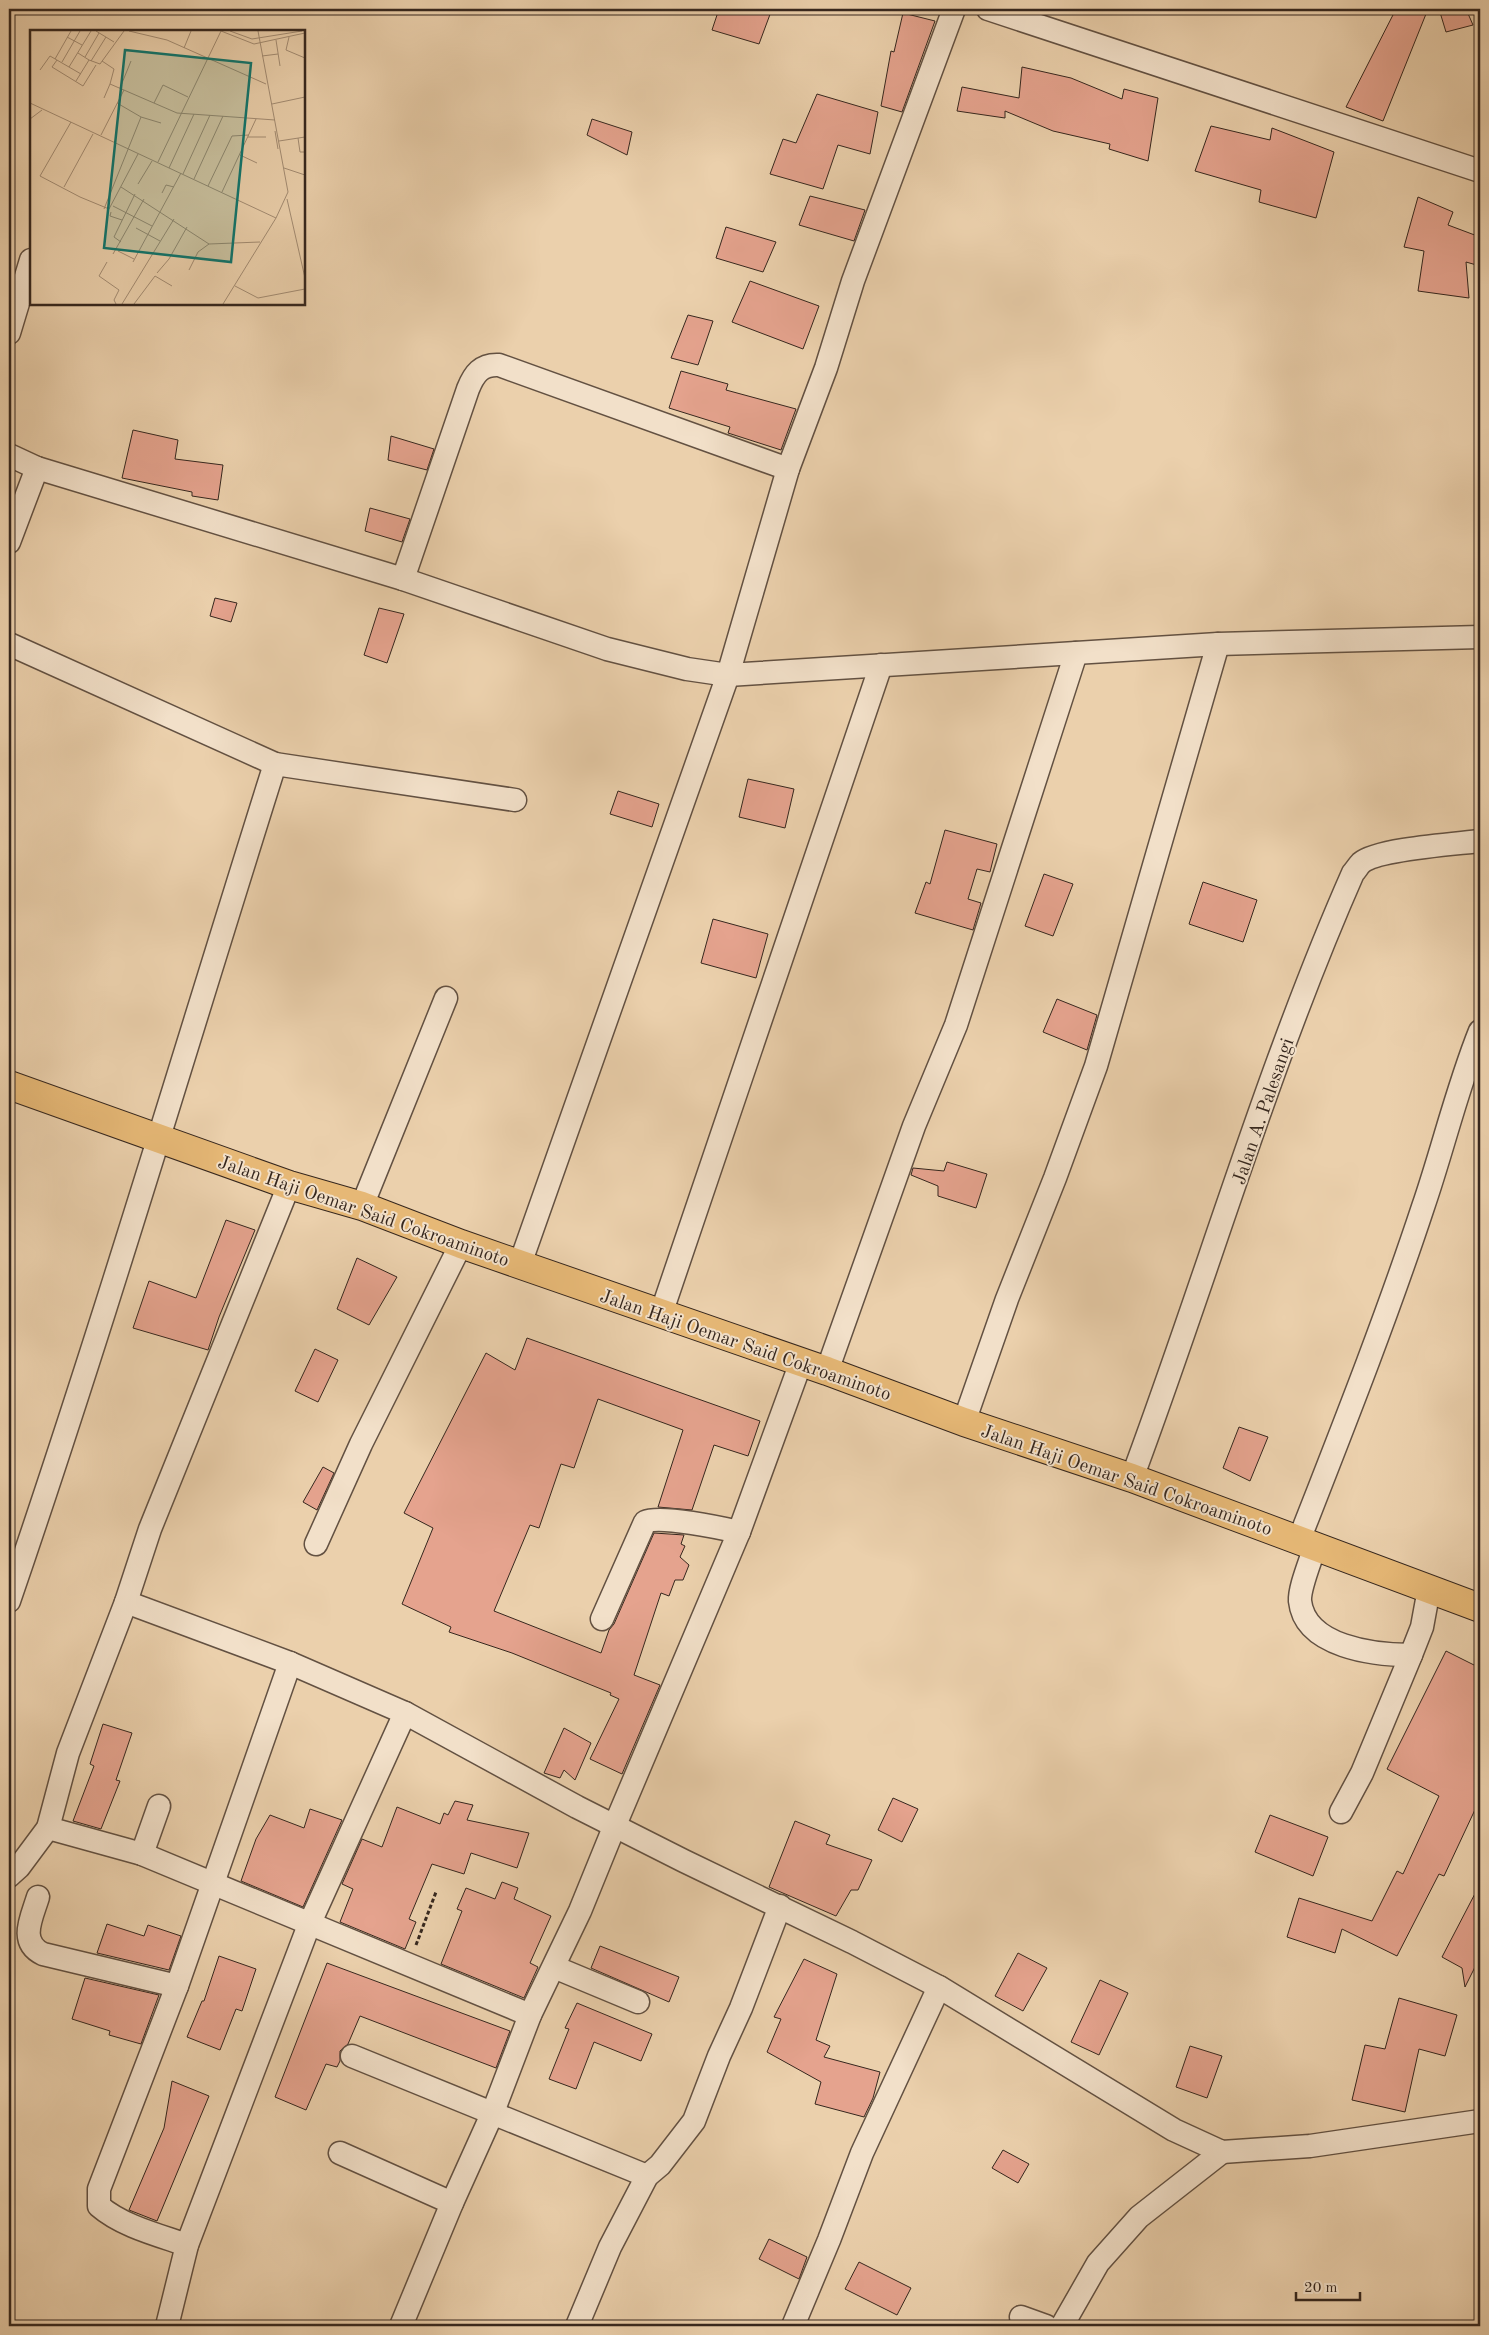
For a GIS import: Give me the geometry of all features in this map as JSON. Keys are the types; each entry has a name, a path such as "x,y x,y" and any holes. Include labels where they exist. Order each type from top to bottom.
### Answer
{"highway":[{"name":"Jalan Haji Oemar Said Cokroaminoto","path":"9,1085 290,1185 362,1206 461,1244 827,1371 964,1422 1132,1478 1480,1608"}],"street":[{"path":"520,1264 728,675 788,469 826,368 853,281 954,9"},
{"path":"988,9 1480,171"},
{"path":"9,333 30,263"},
{"path":"403,579 468,389 477,372 486,365 499,365 788,469"},
{"path":"9,454 38,468 403,579 607,649 687,669 728,675 1218,644 1480,637"},
{"path":"9,542 38,468"},
{"path":"9,644 275,764 515,800"},
{"path":"964,1422 1007,1299 1055,1178 1096,1066 1218,644"},
{"path":"827,1371 914,1126 956,1025 1076,652"},
{"path":"661,1314 881,665"},
{"path":"9,1601 94,1349 158,1137 275,764"},
{"name":"Jalan A. Palesangi","path":"1132,1478 1171,1373 1317,954 1354,873 1361,863 1370,858 1397,852 1480,841"},
{"path":"362,1206 446,998"},
{"path":"1411,1655 1389,1655 1353,1649 1325,1638 1304,1618 1300,1599 1307,1543 1340,1437 1472,1081 1480,1031"},
{"path":"9,1876 19,1867 48,1828 68,1753 126,1602 150,1529 290,1185"},
{"path":"316,1544 360,1444 461,1244"},
{"path":"401,2326 452,2202 493,2112 530,2015 580,1911 614,1826 740,1532 801,1362"},
{"path":"602,1618 646,1522 659,1520 704,1525 740,1532"},
{"path":"1341,1812 1362,1773 1411,1655 1422,1627 1429,1589"},
{"path":"126,1602 290,1662 405,1713 614,1826 780,1906 938,1987 1174,2130 1222,2152 1310,2146 1480,2121"},
{"path":"187,2245 148,2231 107,2212 99,2206 99,2189 177,1986 290,1662"},
{"path":"167,2326 187,2245 309,1925 405,1713"},
{"path":"142,1854 159,1806"},
{"path":"48,1828 142,1854 309,1925 530,2015"},
{"path":"38,1897 29,1928 29,1941 33,1950 177,1986"},
{"path":"577,2326 610,2247 647,2176 660,2165 694,2121 719,2056 742,2008 780,1906"},
{"path":"554,1967 638,2002"},
{"path":"793,2326 829,2240 862,2153 938,1987"},
{"path":"352,2056 647,2176"},
{"path":"1062,2326 1098,2264 1139,2217 1222,2152"},
{"path":"340,2153 452,2202"},
{"path":"1021,2317 1046,2326"}],"path":[{"path":"408,1964 436,1892"}],"building":[{"path":"719,9 772,9 759,44 712,30"},
{"path":"1396,9 1428,9 1383,121 1346,107"},
{"path":"1439,9 1466,9 1473,25 1446,32"},
{"path":"903,13 935,21 902,112 881,106 891,51 894,52"},
{"path":"1022,67 1071,78 1122,99 1124,89 1158,98 1148,161 1109,149 1110,144 1053,131 1005,111 1005,118 957,111 962,87 1019,98"},
{"path":"817,94 878,112 870,154 838,145 823,189 770,174 783,139 796,143"},
{"path":"592,119 632,132 627,155 587,135"},
{"path":"1211,126 1270,140 1272,128 1334,152 1316,218 1259,202 1261,190 1195,171"},
{"path":"810,196 865,210 854,241 799,225"},
{"path":"1418,197 1453,212 1448,225 1480,237 1480,266 1466,262 1469,298 1418,291 1424,251 1404,247"},
{"path":"726,227 776,242 763,272 716,258"},
{"path":"750,281 819,306 803,349 732,322"},
{"path":"688,315 713,321 698,365 671,358"},
{"path":"681,371 728,384 726,390 796,409 781,450 728,433 730,427 669,408"},
{"path":"133,430 178,440 175,459 223,465 218,500 192,496 192,492 122,478"},
{"path":"391,436 434,449 427,470 388,460"},
{"path":"370,508 410,519 402,542 365,531"},
{"path":"215,598 237,603 231,622 210,616"},
{"path":"379,608 404,614 387,663 364,655"},
{"path":"748,779 794,789 785,828 739,817"},
{"path":"618,791 659,804 652,827 610,814"},
{"path":"945,830 997,844 990,872 977,869 968,899 981,903 973,930 915,913 926,882 930,884"},
{"path":"1044,874 1073,884 1053,936 1025,926"},
{"path":"1203,882 1257,900 1243,942 1189,924"},
{"path":"713,919 768,934 756,978 701,963"},
{"path":"1057,999 1097,1015 1087,1050 1043,1032"},
{"path":"947,1162 987,1174 976,1208 938,1196 938,1186 911,1175 913,1168 944,1171"},
{"path":"226,1220 255,1230 219,1317 208,1350 133,1328 149,1281 196,1298"},
{"path":"357,1258 397,1277 369,1325 337,1309"},
{"path":"527,1338 760,1421 748,1456 714,1445 692,1510 658,1507 683,1430 598,1399 574,1468 561,1464 539,1528 530,1525 494,1611 601,1653 609,1630 614,1624 654,1533 684,1535 681,1544 685,1546 680,1557 689,1565 683,1580 675,1580 669,1596 661,1593 634,1675 660,1685 622,1774 590,1759 619,1699 610,1695 611,1693 512,1653 449,1632 451,1627 402,1604 433,1528 404,1513 486,1353 515,1370"},
{"path":"315,1349 338,1360 318,1402 295,1391"},
{"path":"1239,1427 1268,1437 1250,1481 1223,1468"},
{"path":"323,1467 334,1473 317,1510 303,1502"},
{"path":"1446,1651 1480,1668 1480,1799 1444,1876 1439,1874 1397,1956 1342,1929 1335,1953 1287,1937 1299,1898 1372,1921 1397,1871 1403,1874 1439,1796 1387,1769"},
{"path":"103,1724 132,1733 116,1780 120,1781 101,1829 73,1821 94,1766 90,1764"},
{"path":"564,1728 591,1743 575,1780 564,1770 560,1778 544,1773"},
{"path":"893,1798 918,1809 902,1842 878,1830"},
{"path":"455,1801 473,1805 467,1820 529,1833 517,1868 471,1853 464,1874 432,1864 409,1919 416,1922 405,1949 340,1922 353,1889 342,1884 362,1839 382,1847 397,1807 440,1824 444,1813 448,1815"},
{"path":"310,1809 342,1820 303,1907 241,1881 256,1839 270,1815 304,1828"},
{"path":"1270,1815 1328,1837 1313,1876 1255,1852"},
{"path":"795,1821 830,1835 826,1844 872,1860 858,1890 851,1890 836,1916 769,1887"},
{"path":"502,1882 518,1888 514,1899 551,1916 530,1963 538,1967 524,1998 441,1964 462,1911 457,1909 466,1888 495,1899"},
{"path":"1480,1884 1480,1957 1465,1987 1462,1968 1442,1957"},
{"path":"107,1924 144,1936 148,1925 181,1936 169,1970 97,1953"},
{"path":"600,1946 679,1977 669,2002 591,1968"},
{"path":"1018,1953 1047,1968 1023,2011 995,1996"},
{"path":"219,1956 256,1969 242,2011 236,2009 220,2050 187,2037 202,2001 204,2001"},
{"path":"804,1959 837,1974 816,2040 830,2046 824,2057 880,2072 873,2098 864,2117 815,2104 821,2082 767,2052 781,2019 774,2017"},
{"path":"327,1963 510,2031 496,2068 360,2016 348,2044 340,2051 340,2061 337,2067 326,2064 306,2110 275,2097"},
{"path":"85,1978 159,1995 141,2044 109,2035 110,2031 72,2019"},
{"path":"1100,1980 1128,1993 1099,2055 1071,2042"},
{"path":"1399,1998 1457,2015 1445,2056 1419,2049 1405,2112 1352,2100 1365,2045 1385,2049"},
{"path":"577,2003 652,2034 641,2061 594,2042 576,2089 549,2079 569,2029 565,2028"},
{"path":"1190,2046 1222,2056 1207,2098 1176,2087"},
{"path":"172,2081 209,2096 157,2221 129,2210 164,2128"},
{"path":"1003,2150 1029,2164 1018,2183 992,2168"},
{"path":"769,2239 807,2257 799,2279 759,2259"},
{"path":"859,2262 911,2288 897,2315 845,2289"}]}
